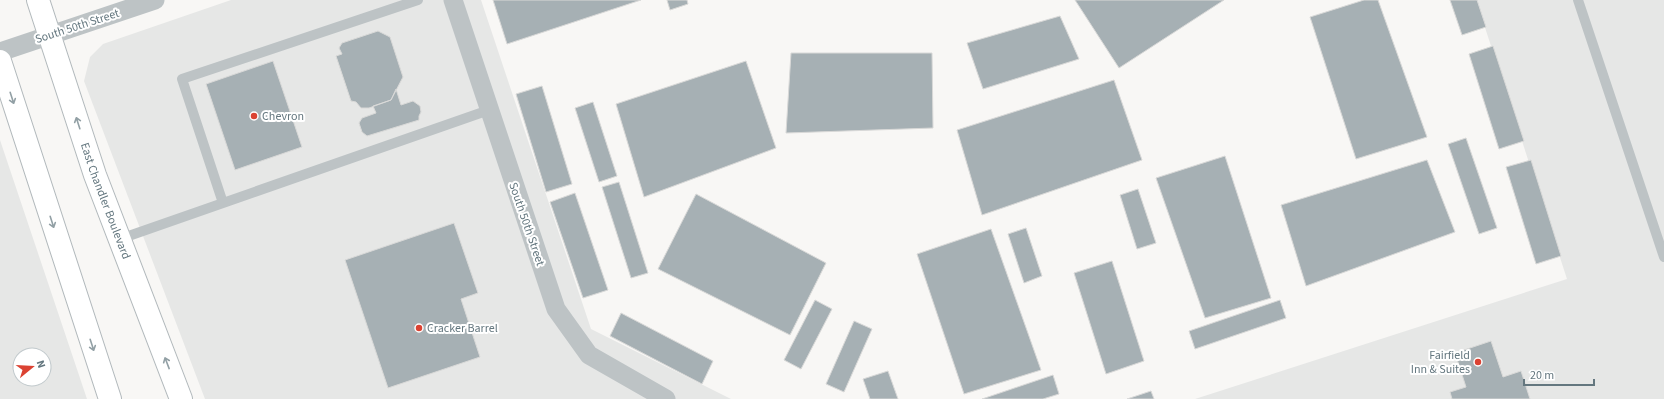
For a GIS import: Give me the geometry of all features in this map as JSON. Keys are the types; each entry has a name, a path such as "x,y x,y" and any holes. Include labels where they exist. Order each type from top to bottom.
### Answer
{"main road":[{"name":"East Chandler Boulevard","path":"38,0 95,175 181,399"},
{"path":"0,61 110,399"}],"street":[{"name":"South 50th Street","path":"0,52 155,0"},
{"name":"South 50th Street","path":"453,0 556,309 589,355 666,399"}],"lane":[{"path":"223,203 182,79 418,0"},
{"path":"1578,0 1664,257"},
{"path":"120,239 489,110"}],"shaded area":[{"path":"231,0 481,0 591,329 731,399 205,399 84,81 90,57 103,44"},
{"path":"1476,0 1664,0 1664,399 1195,399 1567,279"},
{"path":"0,140 87,399 0,399"}],"building":[{"path":"493,0 641,0 507,44"},
{"path":"667,0 687,0 688,4 670,10"},
{"path":"1075,0 1224,0 1119,68"},
{"path":"1364,0 1378,0 1427,137 1356,159 1310,17"},
{"path":"1450,0 1477,0 1486,27 1462,35"},
{"path":"1060,16 1079,59 983,89 967,43"},
{"path":"378,31 390,37 403,77 391,100 369,108 361,108 356,102 351,101 336,56 342,54 339,48 342,43"},
{"path":"1493,46 1524,141 1499,149 1469,54"},
{"path":"791,53 932,53 933,128 786,133"},
{"name":"Chevron","path":"273,61 302,147 235,170 206,84"},
{"path":"746,61 776,148 644,197 616,104"},
{"path":"1114,80 1142,160 982,215 957,130"},
{"path":"542,86 572,184 546,192 516,94"},
{"path":"396,89 401,105 413,101 420,106 421,112 419,120 367,136 362,132 359,123 362,118 376,113 373,106 391,100"},
{"path":"593,102 617,176 599,182 575,108"},
{"path":"1466,138 1497,228 1479,234 1448,144"},
{"path":"1225,156 1271,298 1205,318 1156,178"},
{"path":"1427,160 1455,232 1306,286 1281,205"},
{"path":"1531,160 1561,256 1536,264 1506,167"},
{"path":"619,182 648,273 631,278 602,187"},
{"path":"1138,189 1156,243 1137,249 1120,195"},
{"path":"575,193 608,290 583,298 550,202"},
{"path":"696,194 826,263 790,335 658,269"},
{"name":"Cracker Barrel","path":"454,223 478,293 461,299 480,357 388,388 345,260"},
{"path":"1026,228 1042,276 1024,283 1008,234"},
{"path":"991,229 1041,370 964,394 917,254"},
{"path":"1112,261 1144,361 1106,374 1074,273"},
{"path":"815,300 832,309 801,369 784,360"},
{"path":"1280,300 1286,318 1195,349 1189,331"},
{"path":"621,313 713,361 702,384 610,336"},
{"path":"854,321 872,329 844,392 826,384"},
{"name":"Fairfield Inn & Suites","path":"1491,341 1503,377 1521,371 1530,399 1452,399 1450,392 1466,387 1455,353"},
{"path":"888,371 898,399 870,399 863,379"},
{"path":"1053,375 1059,394 1043,399 982,399"},
{"path":"1151,391 1154,399 1127,399"}],"place":[{"name":"Chevron","path":"254,116"},
{"name":"Cracker Barrel","path":"419,328"},
{"name":"Fairfield Inn & Suites","path":"1478,362"}]}
